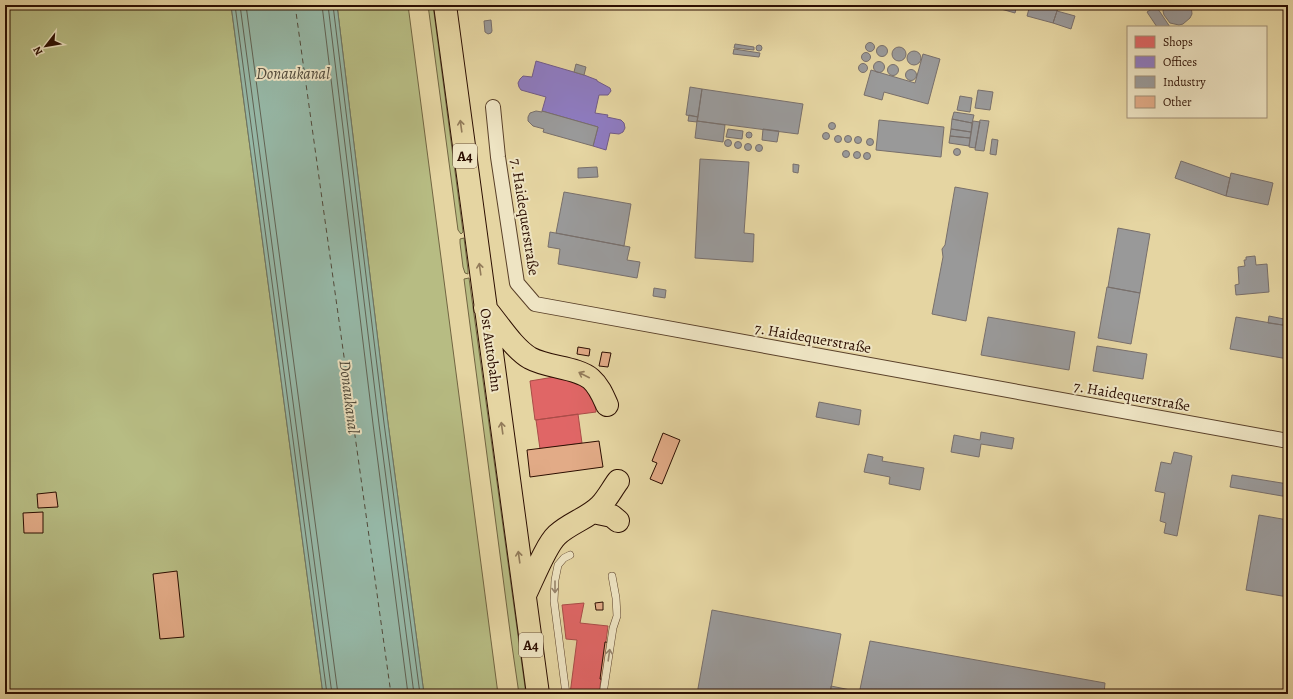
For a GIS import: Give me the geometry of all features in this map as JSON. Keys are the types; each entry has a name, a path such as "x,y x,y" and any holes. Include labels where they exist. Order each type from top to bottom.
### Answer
{"highway":[{"name":"Ost Autobahn","path":"445,5 538,694"},
{"path":"485,308 517,346 530,357 547,365 578,372 591,378 601,390 608,405"},
{"path":"525,595 548,548 556,536 573,523 601,506 618,480"},
{"path":"593,512 612,516 618,521"}],"street":[{"name":"7. Haidequerstraße","path":"492,107 517,283 535,304 1288,441"}],"lane":[{"path":"566,694 554,601 554,580 558,565 564,558 570,555"},
{"path":"603,694 613,628 617,616 616,598 612,576"}],"green space":[{"path":"5,5 231,5 323,694 5,694"},
{"path":"337,5 408,5 498,694 424,694 388,423"},
{"path":"428,5 433,5 463,232 461,234 458,230"},
{"path":"464,238 468,274 465,273 463,267 460,243 460,239"},
{"path":"469,278 526,694 519,694 511,639 464,279"}],"water":[{"name":"Donaukanal","path":"231,5 337,5 388,423 424,694 323,694"}],"building: Shops":[{"path":"554,377 576,381 590,392 594,398 596,412 535,420 530,381"},
{"path":"578,414 582,443 540,449 536,420"},
{"path":"584,603 580,623 608,626 599,694 570,694 577,640 566,639 562,605"}],"building: Offices":[{"path":"536,61 584,75 597,80 610,88 611,91 608,95 599,95 595,113 608,115 607,117 621,120 624,123 625,128 623,132 619,134 610,133 606,150 593,146 598,127 542,111 546,97 521,90 518,83 520,79 523,76 532,77"}],"building: Industry":[{"path":"987,5 1017,5 1015,13"},
{"path":"1030,5 1059,5 1053,23 1027,16"},
{"path":"1165,5 1191,5 1192,14 1183,24 1179,25 1170,23 1164,15 1163,11"},
{"path":"1156,6 1169,26 1156,26 1147,12"},
{"path":"1057,11 1075,16 1071,29 1053,23"},
{"path":"491,20 492,31 488,34 485,32 484,21"},
{"path":"870,42 875,47 870,52 865,47"},
{"path":"735,44 754,47 754,50 734,48"},
{"path":"759,45 762,48 759,51 756,48"},
{"path":"880,46 884,46 886,47 886,55 880,56 877,53 877,49"},
{"path":"899,47 904,49 906,54 904,59 899,61 894,59 892,54 894,49"},
{"path":"734,49 760,53 759,57 733,54"},
{"path":"914,51 919,53 921,58 919,63 914,65 909,63 907,58 909,53"},
{"path":"866,52 871,57 866,62 861,57"},
{"path":"923,54 940,59 928,104 884,92 882,100 864,95 871,70 915,83"},
{"path":"877,62 881,62 883,63 883,71 877,72 874,69 874,65"},
{"path":"863,63 868,68 863,73 858,68"},
{"path":"576,64 586,67 584,75 574,72"},
{"path":"891,65 895,65 897,66 897,74 891,75 888,72 888,68"},
{"path":"909,70 913,70 915,71 915,79 909,80 906,77 906,73"},
{"path":"690,87 702,89 698,117 686,115"},
{"path":"702,89 803,104 798,134 697,121"},
{"path":"978,90 993,92 990,110 975,108"},
{"path":"960,96 972,98 970,112 957,110"},
{"path":"542,111 598,127 593,146 543,132 544,129 533,126 528,121 528,117 530,113"},
{"path":"954,112 974,115 972,123 952,119"},
{"path":"689,115 698,117 697,122 688,121"},
{"path":"952,119 972,123 971,132 951,129"},
{"path":"879,120 944,127 941,157 876,150"},
{"path":"980,120 989,121 984,151 975,150"},
{"path":"697,121 725,125 723,142 695,138"},
{"path":"973,121 980,122 975,148 969,147"},
{"path":"832,122 835,123 835,129 832,130 829,129 828,126 829,123"},
{"path":"728,129 743,131 742,139 726,137"},
{"path":"763,129 779,131 777,142 762,140"},
{"path":"951,129 971,132 970,138 950,136"},
{"path":"749,132 752,135 749,138 746,135"},
{"path":"826,132 829,133 829,139 826,140 823,139 822,136 823,133"},
{"path":"838,135 841,136 841,142 838,143 835,142 834,139 835,136"},
{"path":"848,135 851,136 851,142 848,143 845,142 844,139 845,136"},
{"path":"858,136 861,137 861,143 858,144 855,143 854,140 855,137"},
{"path":"950,136 970,138 969,146 949,143"},
{"path":"870,138 873,139 873,145 870,146 867,145 866,142 867,139"},
{"path":"728,139 731,140 731,146 728,147 725,146 724,143 725,140"},
{"path":"992,139 998,140 996,155 990,154"},
{"path":"738,141 741,142 741,148 738,149 735,148 734,145 735,142"},
{"path":"748,143 751,144 751,150 748,151 745,150 744,147 745,144"},
{"path":"759,144 762,145 762,151 759,152 756,151 755,148 756,145"},
{"path":"957,148 960,149 960,155 957,156 954,155 953,152 954,149"},
{"path":"846,150 849,151 849,157 846,158 843,157 842,154 843,151"},
{"path":"857,151 860,152 860,158 857,159 854,158 853,155 854,152"},
{"path":"867,152 870,153 870,159 867,160 864,159 863,156 864,153"},
{"path":"700,159 749,162 744,233 754,234 753,262 695,258"},
{"path":"1181,161 1230,178 1226,196 1175,178"},
{"path":"793,164 799,165 798,173 793,172"},
{"path":"597,167 598,177 578,178 578,168"},
{"path":"1231,173 1273,183 1268,205 1226,196"},
{"path":"955,187 988,193 966,321 932,314 943,257 942,249 945,245"},
{"path":"564,192 631,204 624,246 556,233"},
{"path":"1118,228 1150,234 1140,293 1108,287"},
{"path":"550,232 630,247 627,260 640,262 637,278 558,264 560,249 548,247"},
{"path":"1255,256 1256,265 1267,264 1269,292 1236,295 1235,285 1239,284 1238,267 1245,266 1244,260 1246,260 1246,257"},
{"path":"1107,287 1140,293 1131,344 1098,338"},
{"path":"654,288 666,290 665,298 653,296"},
{"path":"1269,316 1284,319 1283,325 1268,323"},
{"path":"988,317 1075,332 1069,370 981,355"},
{"path":"1236,317 1288,326 1288,359 1230,349"},
{"path":"1097,346 1147,354 1143,379 1093,371"},
{"path":"819,402 861,410 859,425 816,417"},
{"path":"981,432 1014,438 1012,449 981,444 979,457 951,452 954,435 980,440"},
{"path":"1174,452 1192,456 1177,536 1164,533 1166,523 1160,521 1165,493 1155,491 1161,462 1171,464"},
{"path":"868,454 883,457 882,461 924,468 920,490 889,484 890,477 864,472"},
{"path":"1232,475 1288,484 1288,497 1230,487"},
{"path":"1259,515 1288,520 1288,597 1246,590"},
{"path":"712,610 841,634 830,694 697,694"},
{"path":"870,641 1105,683 1104,694 859,694"},
{"path":"831,686 860,692 859,694 830,694"}],"building: Other":[{"path":"578,347 590,349 589,356 577,354"},
{"path":"602,352 611,353 608,367 599,366"},
{"path":"663,433 680,440 662,484 650,479 657,463 652,461"},
{"path":"599,441 603,467 530,477 527,450"},
{"path":"56,492 58,507 38,508 37,494"},
{"path":"43,512 43,533 24,533 23,513"},
{"path":"177,571 184,637 160,639 153,574"},
{"path":"603,602 603,610 596,610 595,603"},
{"path":"605,642 613,643 607,680 600,679"}],"ferry route":[{"path":"295,5 391,694"}]}
